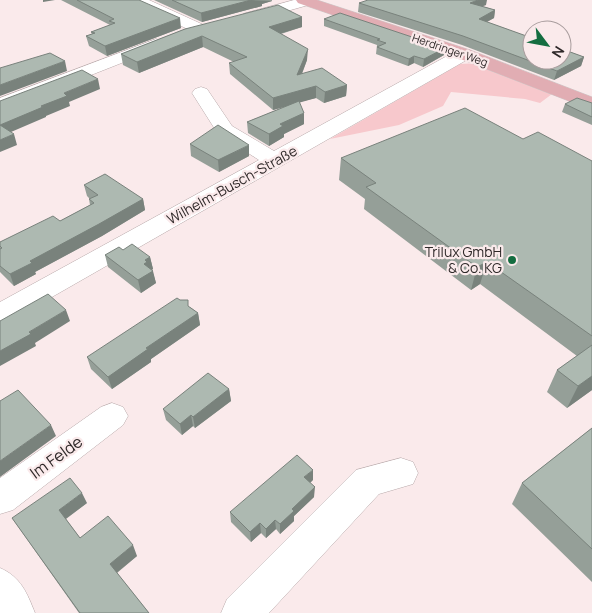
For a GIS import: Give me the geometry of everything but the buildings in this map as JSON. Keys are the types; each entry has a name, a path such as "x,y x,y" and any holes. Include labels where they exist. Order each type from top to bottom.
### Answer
{"main road":[{"name":"Herdringer Weg","path":"305,1 464,54 592,104"}],"street":[{"path":"0,106 176,37 205,28 137,0"},
{"path":"230,21 305,1"},
{"name":"Wilhelm-Busch-Straße","path":"0,314 275,162 464,54"},
{"path":"201,93 225,130 275,162"},
{"name":"Im Felde","path":"0,498 112,416"},
{"path":"241,613 368,481 401,473"},
{"path":"0,588 15,613"}],"shaded area":[{"path":"479,63 552,94 540,103 525,99 451,92 443,106 399,125 330,139 460,64"}],"place":[{"name":"Trilux GmbH & Co. KG","path":"512,260"}]}
